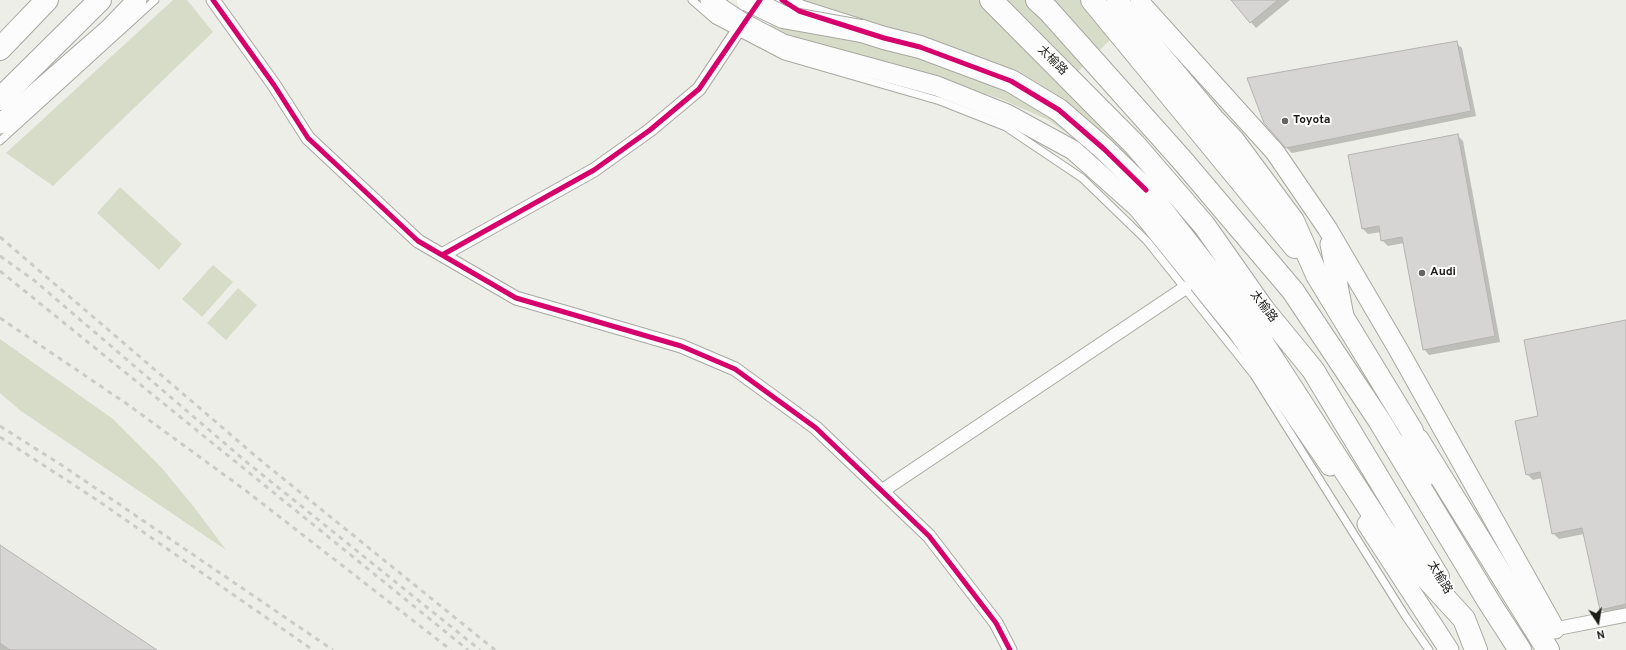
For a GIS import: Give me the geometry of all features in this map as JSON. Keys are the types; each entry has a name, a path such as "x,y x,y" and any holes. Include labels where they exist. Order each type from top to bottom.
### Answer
{"highway":[{"path":"0,38 46,0"},
{"path":"0,49 46,0"},
{"path":"0,99 100,0"},
{"path":"748,0 783,17 861,31"},
{"path":"782,0 799,11 861,31 920,47 1011,81 1059,110 1104,149 1146,190 1245,316 1386,534 1464,619 1476,650"},
{"name":"太榆路","path":"991,0 1135,145 1204,225 1263,309 1313,370 1464,619 1486,650"},
{"path":"1037,0 1048,10 1182,160 1293,291 1379,420 1489,602 1520,650"},
{"path":"1092,0 1205,124"},
{"path":"1118,0 1123,11 1317,275 1412,431 1548,639"},
{"path":"1412,431 1423,492"}],"main road":[{"path":"0,123 104,0"},
{"path":"0,123 108,30 137,0"},
{"path":"710,0 723,10 740,27 783,44 937,86 1007,114 1073,150 1138,208 1238,332 1329,465 1450,650"},
{"path":"740,27 760,0"},
{"path":"1140,0 1143,6 1275,152 1327,228 1398,349 1548,639"},
{"path":"1327,228 1345,321"}],"street":[{"path":"213,0 274,85 308,138 418,241 516,298 681,346 735,369 816,428 929,536 996,623 1010,650"},
{"path":"442,255 594,170 650,130 699,89 740,27"},
{"path":"882,491 1185,288"},
{"path":"1548,639 1626,615"}],"lane":[{"path":"0,141 155,0"},
{"path":"692,0 715,20 740,27 784,56 940,101 1006,127 1082,178 1147,241 1254,375 1429,650"}],"green space":[{"path":"173,0 187,0 213,32 53,186 6,153"},
{"path":"764,0 1112,0 1120,17 1110,40 1063,86 1141,163 1118,182 1085,146 1048,120 1001,99 956,84 768,31 777,9"},
{"path":"120,187 182,244 159,270 97,213"},
{"path":"213,265 233,282 202,317 182,299"},
{"path":"238,288 257,305 226,340 207,323"},
{"path":"0,339 113,419 161,467 194,507 226,550 21,411 0,393"}],"building":[{"path":"1231,0 1278,0 1250,23"},
{"path":"1457,41 1471,111 1286,148 1264,123 1247,78"},
{"path":"1458,134 1495,336 1423,350 1402,237 1381,241 1379,226 1362,229 1348,155"},
{"path":"1626,320 1626,604 1600,610 1582,528 1552,534 1540,472 1526,475 1515,421 1538,416 1524,340"},
{"path":"0,545 157,650 10,650 0,643"}],"railway":[{"path":"0,237 259,459 495,650"},
{"path":"0,256 35,281 249,464 480,650"},
{"path":"0,271 468,650"},
{"path":"0,318 127,404 245,490 451,650"},
{"path":"0,426 63,466 333,650"},
{"path":"0,437 97,500 313,650"}],"cycle path":[{"path":"213,0 274,85 308,138 418,241 516,298 681,346 735,369 816,428 929,536 996,623 1010,650"},
{"path":"442,255 594,170 650,130 699,89 760,0"},
{"path":"782,0 799,11 884,38 920,47 1011,81 1059,110 1104,149 1146,190"}],"place":[{"name":"Toyota","path":"1285,121"},
{"name":"Audi","path":"1422,273"}]}
